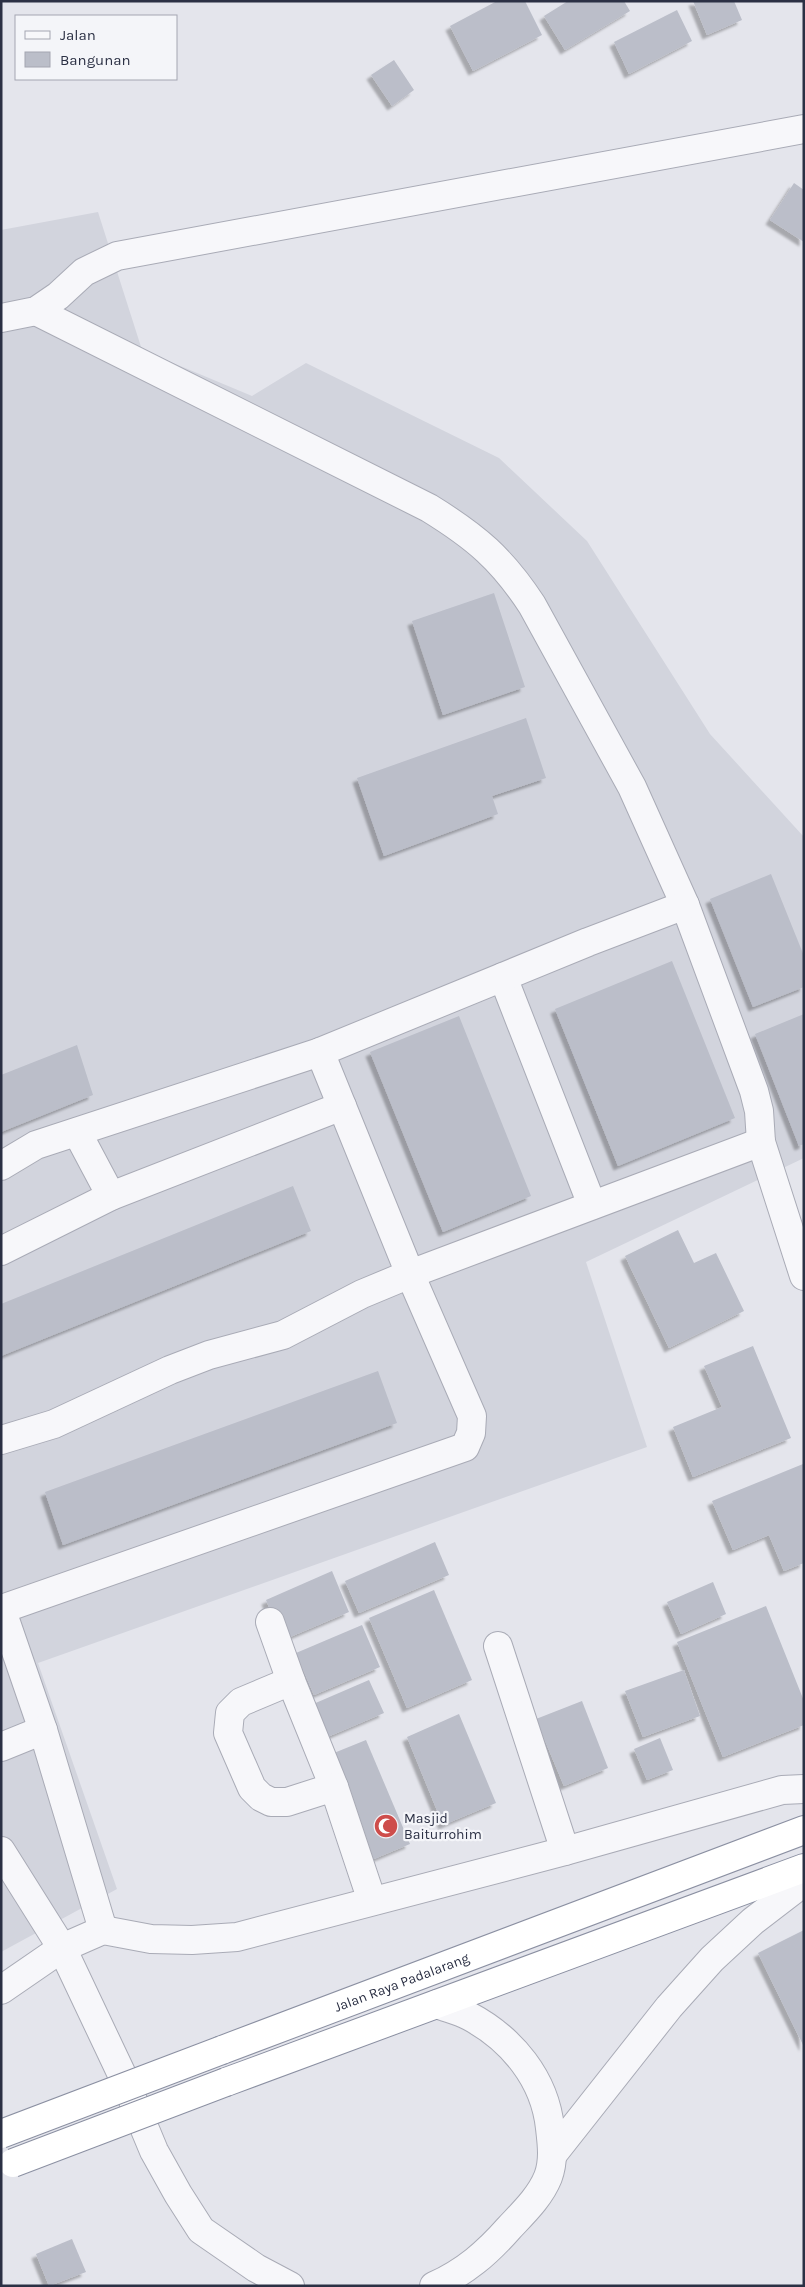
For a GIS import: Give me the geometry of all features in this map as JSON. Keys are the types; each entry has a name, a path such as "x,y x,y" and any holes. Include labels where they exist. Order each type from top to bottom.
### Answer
{"highway":[{"name":"Jalan Raya Padalarang","path":"1,2134 804,1830"},
{"path":"7,2166 226,2082 804,1868"}],"street":[{"path":"1,318 36,311 58,296 84,272 117,256 804,129"},
{"path":"36,311 429,508 464,529 496,556 515,578 532,604 632,787 685,905 754,1091 759,1111 761,1142 804,1276"},
{"path":"1,1166 36,1146 320,1052 685,905"},
{"path":"503,977 592,1205"},
{"path":"103,1930 43,1730 1,1609 465,1447 471,1433 472,1416 410,1274 320,1052"},
{"path":"1,1250 111,1196 342,1106"},
{"path":"77,1132 111,1196"},
{"path":"1,1440 54,1424 178,1367 209,1355 283,1335 362,1294 410,1274 761,1142"},
{"path":"270,1622 291,1681 334,1787 372,1900"},
{"path":"498,1646 565,1851"},
{"path":"291,1681 241,1702 230,1713 228,1733 252,1788 261,1797 271,1802 287,1802 334,1787"},
{"path":"1,1747 43,1730"},
{"path":"1,1990 62,1948 103,1930 151,1939 192,1940 237,1937 372,1900 565,1851 782,1790 804,1789"},
{"path":"1,1851 62,1948 124,2079 154,2151 201,2230 233,2254 290,2286"},
{"path":"553,2154 664,2014 712,1958 753,1921 804,1882"},
{"path":"434,2286 478,2261 512,2225 534,2200 548,2178 553,2154 550,2123 543,2095 535,2078 517,2054 497,2035 468,2016 437,2004"}],"shaded area":[{"path":"98,212 142,350 252,396 306,363 499,458 587,541 710,734 804,837 804,1158 586,1262 647,1447 38,1663 117,1889 1,1952 1,230"}],"building":[{"path":"497,1 525,1 542,35 473,71 450,26"},
{"path":"568,1 624,1 630,11 565,50 544,16"},
{"path":"693,1 734,1 742,20 707,35"},
{"path":"677,10 692,41 629,74 614,42"},
{"path":"394,60 414,90 392,106 371,75"},
{"path":"794,183 804,190 804,242 770,220"},
{"path":"494,593 525,687 443,715 412,621"},
{"path":"526,718 546,778 492,796 498,814 384,856 357,778"},
{"path":"771,874 804,956 804,987 753,1007 710,899"},
{"path":"672,961 735,1118 618,1166 555,1009"},
{"path":"804,1014 804,1144 799,1146 755,1034"},
{"path":"459,1016 531,1196 443,1232 370,1052"},
{"path":"77,1045 93,1095 1,1132 1,1075"},
{"path":"293,1186 311,1231 1,1356 1,1304"},
{"path":"678,1230 694,1263 716,1253 744,1311 669,1348 625,1256"},
{"path":"753,1346 791,1438 693,1477 673,1427 722,1407 704,1366"},
{"path":"378,1371 397,1423 63,1545 45,1492"},
{"path":"803,1464 804,1563 784,1571 769,1535 733,1550 712,1501"},
{"path":"435,1542 449,1575 359,1613 345,1581"},
{"path":"332,1571 349,1612 283,1640 266,1600"},
{"path":"713,1582 726,1614 681,1634 667,1602"},
{"path":"434,1590 472,1680 407,1708 369,1618"},
{"path":"766,1606 804,1701 804,1725 723,1757 677,1642"},
{"path":"362,1625 380,1667 314,1695 296,1653"},
{"path":"684,1670 700,1716 643,1737 625,1691"},
{"path":"369,1680 384,1713 325,1738 311,1705"},
{"path":"582,1701 608,1768 564,1786 536,1719"},
{"path":"459,1714 496,1803 443,1825 407,1737"},
{"path":"660,1738 673,1770 647,1780 634,1749"},
{"path":"366,1740 410,1844 369,1861 324,1757"},
{"path":"804,1930 804,2047 758,1953"},
{"path":"72,2239 86,2272 49,2286 36,2254"}],"place":[{"name":"Masjid Baiturrohim","path":"386,1826"}]}
